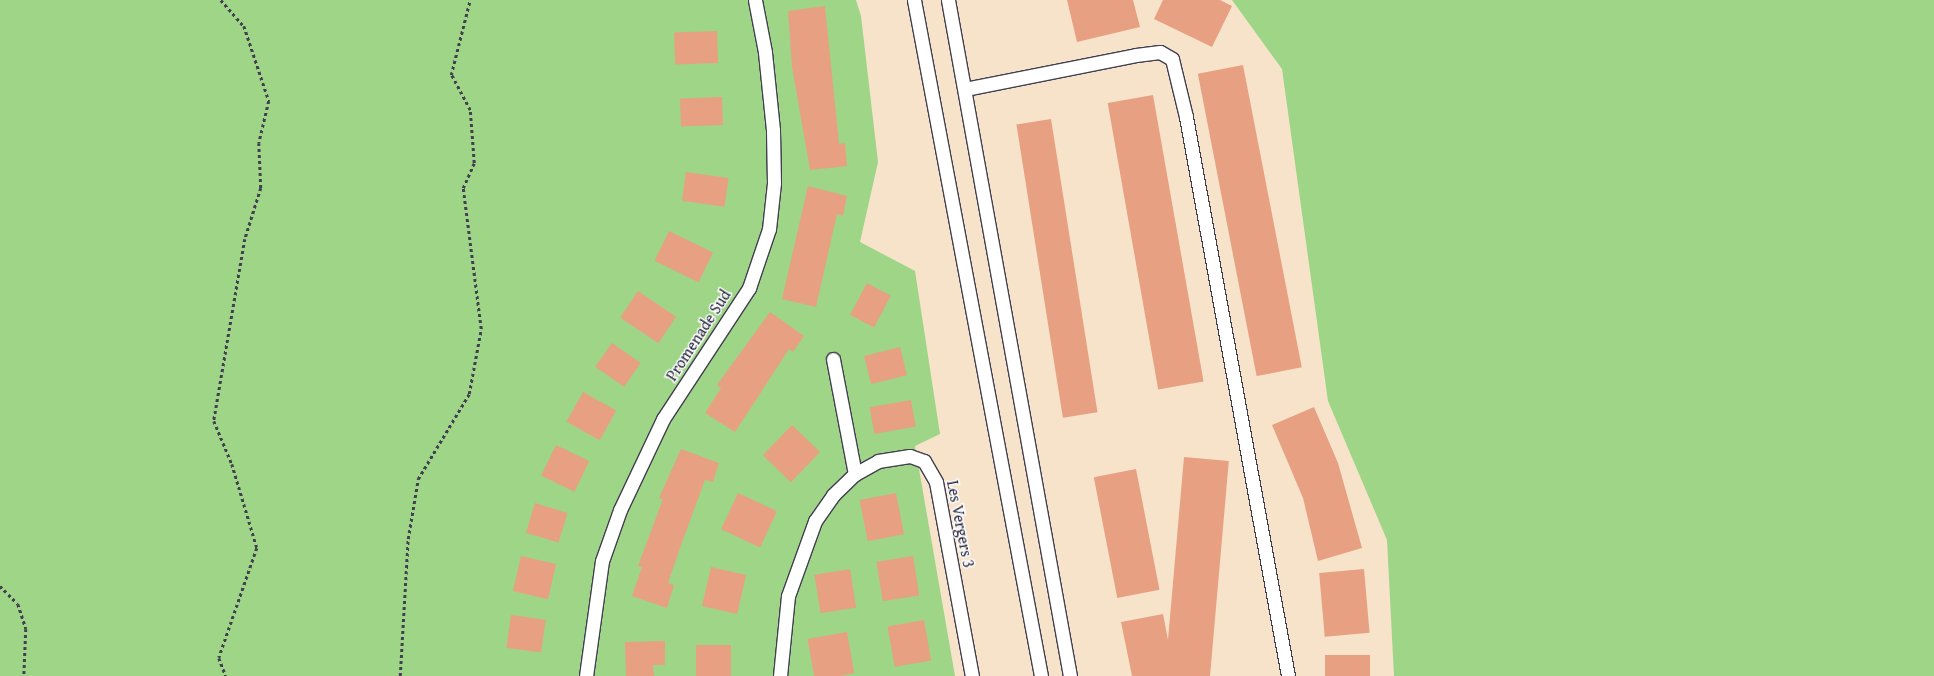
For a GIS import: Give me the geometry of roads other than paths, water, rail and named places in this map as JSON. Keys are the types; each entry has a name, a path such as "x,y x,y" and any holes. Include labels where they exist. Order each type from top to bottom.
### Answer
{"street":[{"name":"Promenade Sud","path":"586,676 602,561 620,510 663,420 749,288 769,229 774,183 773,130 765,52 755,0"},
{"path":"914,0 1041,676"},
{"path":"948,0 1070,676"},
{"path":"965,89 1136,54 1160,52 1172,59 1185,111 1288,676"},
{"path":"833,358 855,474"},
{"name":"Les Vergers 3","path":"780,676 788,596 807,537 833,495 855,474 878,461 897,456 918,458 930,468 936,482 972,676"}]}
